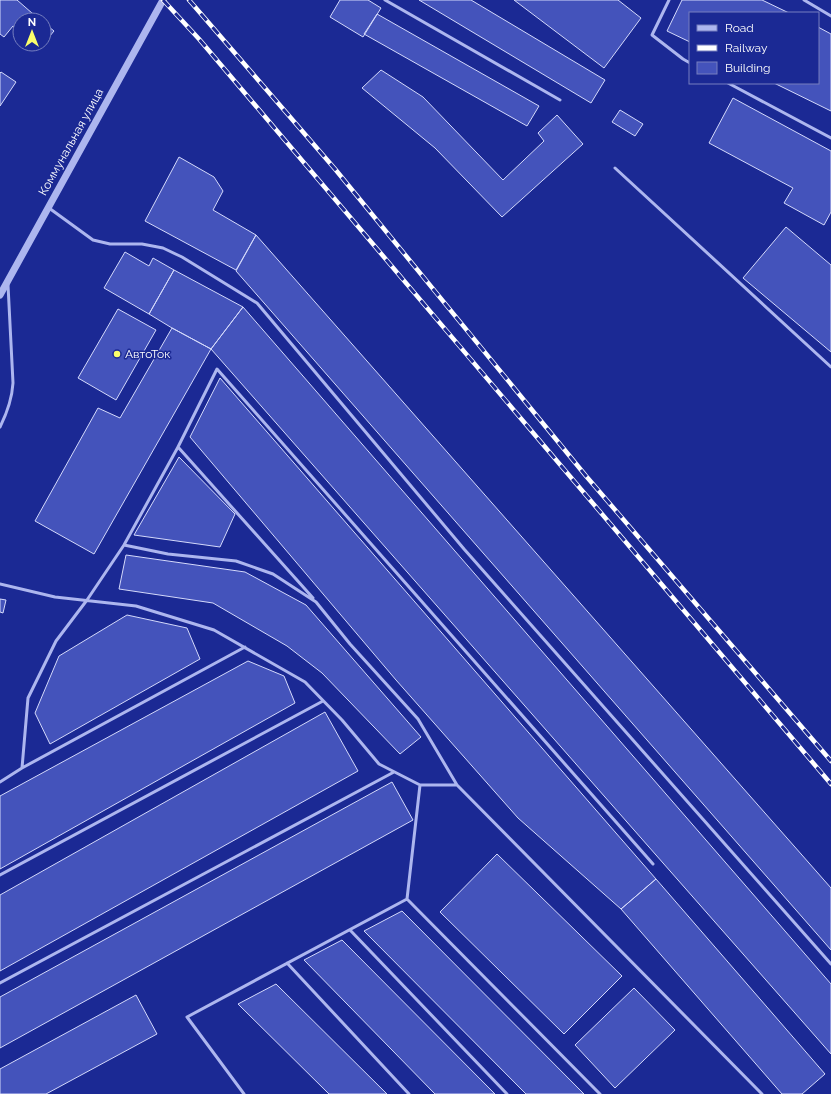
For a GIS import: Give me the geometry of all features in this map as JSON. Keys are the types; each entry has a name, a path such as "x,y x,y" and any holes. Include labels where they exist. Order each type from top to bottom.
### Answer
{"street":[{"name":"Коммунальная улица","path":"0,295 163,0"}],"lane":[{"path":"385,0 560,100"},
{"path":"669,0 652,35 689,62"},
{"path":"804,0 831,16"},
{"path":"730,84 831,138"},
{"path":"616,168 831,367"},
{"path":"48,207 93,240 110,244 142,244 163,248 182,257 257,303 464,549 831,964"},
{"path":"0,427 12,395 13,383 8,281"},
{"path":"22,768 28,698 56,641 88,600 124,545 178,447 217,369 653,864"},
{"path":"178,447 418,719 457,785 762,1094"},
{"path":"124,545 168,554 236,561 273,574 316,602"},
{"path":"0,584 55,597 136,606 214,630 305,682 342,720 379,764 420,785 457,785"},
{"path":"0,782 22,768 245,647"},
{"path":"0,875 323,701"},
{"path":"0,983 394,772"},
{"path":"407,899 420,785"},
{"path":"244,1094 187,1017 407,899"},
{"path":"407,899 600,1094"},
{"path":"350,930 507,1094"},
{"path":"288,963 409,1094"}],"building":[{"path":"0,0 17,0 31,12 12,12 12,27 4,37 0,34"},
{"path":"340,0 368,0 381,8 363,37 330,17"},
{"path":"419,0 471,0 605,80 591,103"},
{"path":"514,0 618,0 641,18 604,68"},
{"path":"682,0 762,0 787,12 689,12 689,42 667,31"},
{"path":"377,14 539,106 527,126 364,34"},
{"path":"819,28 831,34 831,111 776,84 819,84"},
{"path":"381,70 423,97 503,180 544,141 538,133 557,115 583,144 502,217 435,148 362,88"},
{"path":"1,72 16,82 0,106 0,73"},
{"path":"733,98 831,151 831,212 824,225 784,203 793,188 709,143"},
{"path":"620,110 643,124 635,136 612,122"},
{"path":"179,157 214,177 223,191 213,210 256,235 236,270 145,221"},
{"path":"786,227 831,265 831,352 743,278"},
{"path":"256,235 831,888 831,950 236,271"},
{"path":"125,252 149,266 153,258 174,270 149,314 104,288"},
{"path":"174,270 243,307 211,349 149,314"},
{"path":"243,307 831,984 831,1054 211,349"},
{"name":"АвтоТок","path":"118,309 156,330 116,400 78,378"},
{"path":"172,328 211,349 94,554 35,521 98,408 120,418"},
{"path":"220,378 656,879 621,909 518,818 396,680 190,437"},
{"path":"179,457 235,514 220,547 134,535"},
{"path":"126,555 245,572 306,605 421,737 400,754 322,673 287,646 213,603 119,589"},
{"path":"0,599 6,600 3,613 0,612"},
{"path":"127,615 187,628 200,659 50,744 35,713 59,656"},
{"path":"248,661 284,676 295,703 0,869 0,796"},
{"path":"325,712 358,771 0,971 0,895"},
{"path":"392,782 413,820 0,1048 0,997"},
{"path":"497,854 622,976 564,1034 440,912"},
{"path":"656,879 825,1074 802,1094 782,1094 621,909"},
{"path":"402,911 584,1094 526,1094 364,931"},
{"path":"342,940 495,1094 435,1094 304,960"},
{"path":"276,984 387,1094 329,1094 238,1004"},
{"path":"634,988 675,1030 615,1088 575,1045"},
{"path":"136,995 157,1034 46,1094 0,1094 0,1069"}],"railway":[{"path":"163,0 199,39 831,784"},
{"path":"189,0 335,169 586,476 831,761"}],"place":[{"name":"АвтоТок","path":"117,354"}]}
